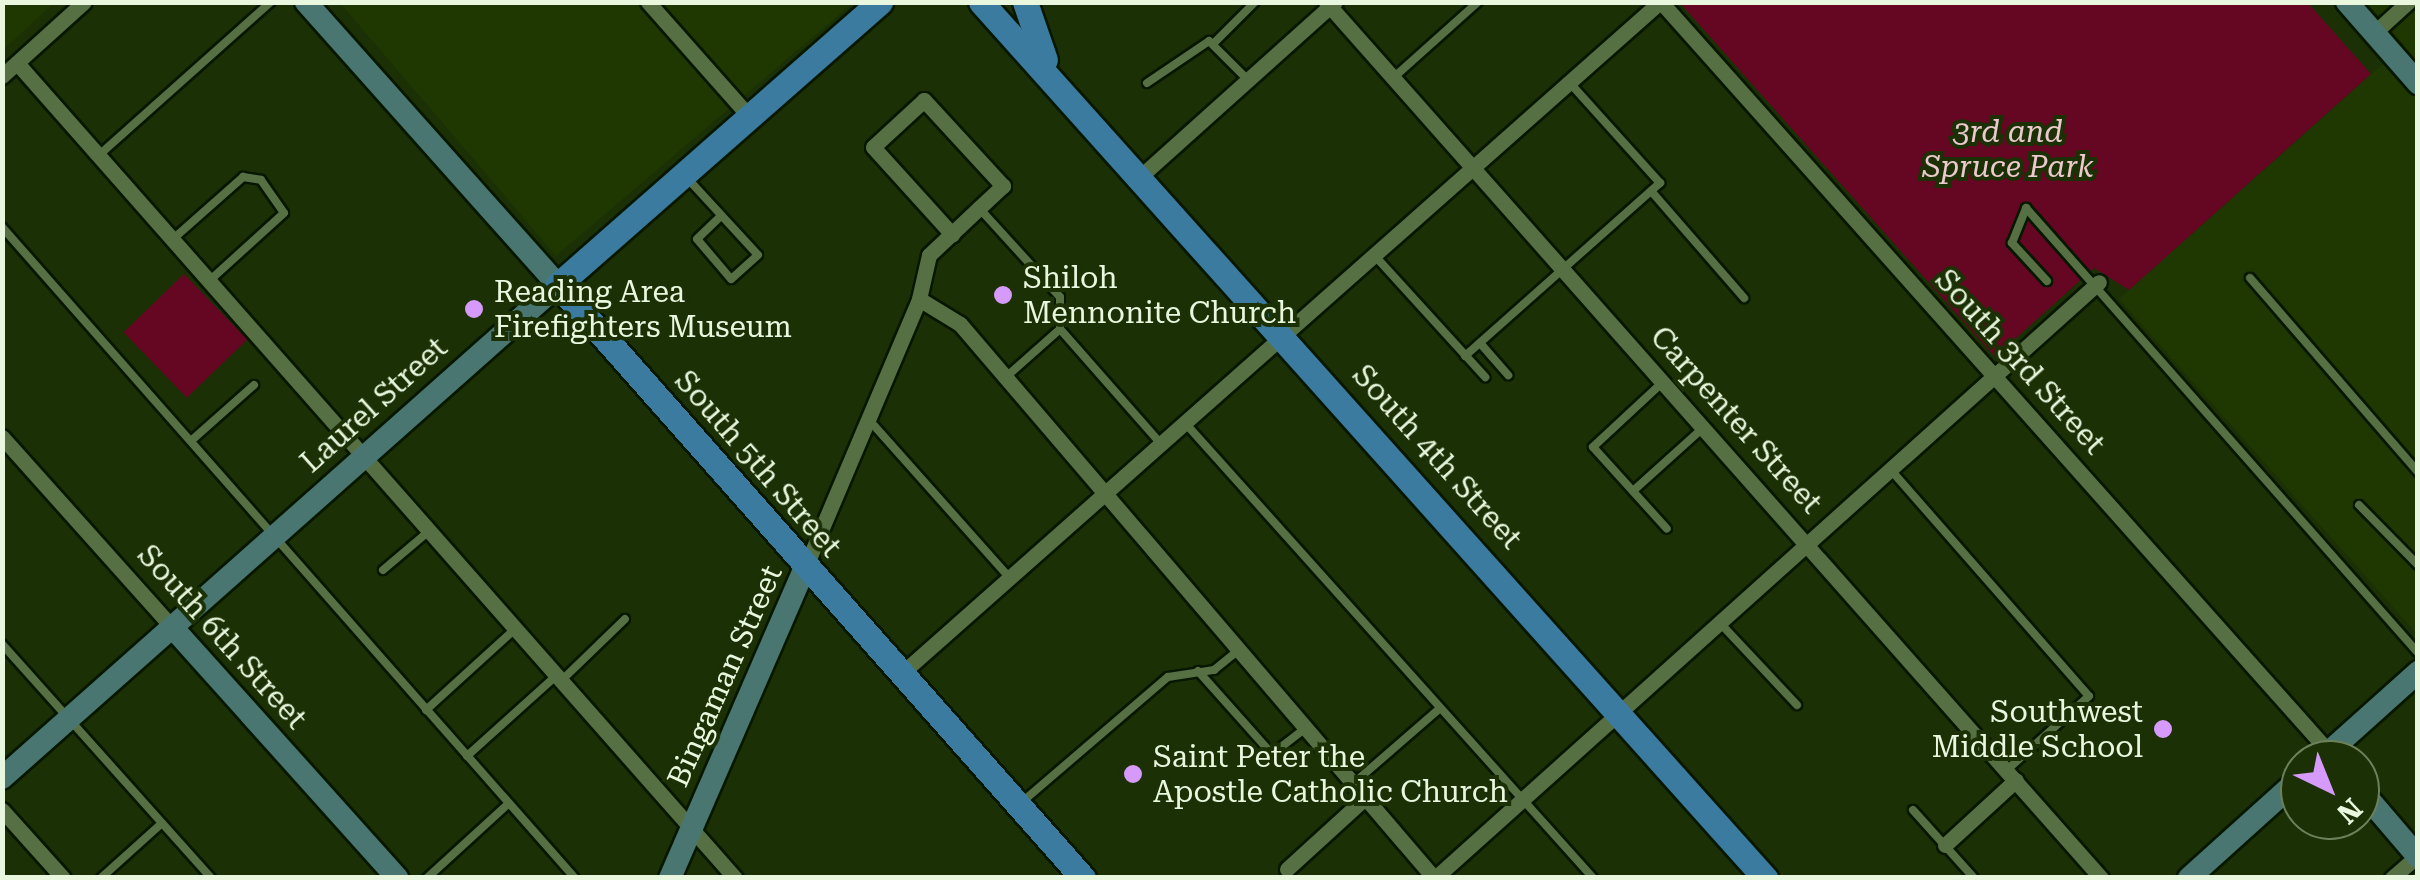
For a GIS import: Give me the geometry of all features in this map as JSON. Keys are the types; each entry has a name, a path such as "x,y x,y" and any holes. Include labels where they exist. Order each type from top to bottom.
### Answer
{"main road":[{"name":"Laurel Street","path":"558,284 747,114 880,2"},
{"name":"South 4th Street","path":"981,2 1059,81 1765,878"},
{"name":"South 4th Street","path":"1025,2 1059,81"},
{"name":"South 5th Street","path":"558,284 805,568 1084,878"}],"street":[{"path":"2,76 84,2"},
{"name":"South 5th Street","path":"306,2 558,284"},
{"path":"648,2 747,114"},
{"path":"902,673 1660,2"},
{"name":"South 3rd Street","path":"1660,2 2312,740"},
{"path":"2347,2 2418,82"},
{"path":"2374,33 2408,2"},
{"path":"1142,174 1330,4"},
{"name":"Carpenter Street","path":"1330,4 1809,542 2101,878"},
{"path":"17,63 735,878"},
{"path":"952,234 873,147 924,100 1003,186 980,208"},
{"name":"Bingaman Street","path":"670,878 920,299 928,255 980,208"},
{"path":"920,299 960,324 1108,492 1434,878 2100,282"},
{"name":"Laurel Street","path":"2,778 558,284"},
{"name":"South 6th Street","path":"2,437 397,878"},
{"path":"2347,740 2418,672"},
{"path":"1945,846 2012,774"},
{"path":"1287,869 1367,796"},
{"path":"2189,878 2280,796"},
{"path":"2,810 62,878"},
{"path":"2380,813 2417,856 2392,878"}],"lane":[{"path":"99,155 271,2"},
{"path":"1147,84 1190,47 1214,43 1256,2"},
{"path":"1393,78 1478,2"},
{"path":"1214,43 1248,80"},
{"path":"1465,356 1660,183 1570,82"},
{"path":"681,172 722,216 758,255 731,279 697,239 722,216"},
{"path":"173,239 243,177 261,180 284,213 210,280"},
{"path":"1651,191 1744,298"},
{"path":"980,208 1060,297 1060,329 1162,445"},
{"path":"2047,282 2012,242 2026,208 2100,282 2418,653"},
{"path":"2,227 575,878"},
{"path":"1375,256 1484,377"},
{"path":"2250,278 2418,472"},
{"path":"1006,377 1060,329"},
{"path":"1480,343 1508,375"},
{"path":"1664,381 1593,446 1667,528"},
{"path":"192,440 254,386"},
{"path":"866,417 1010,578"},
{"path":"1186,424 1593,878"},
{"path":"1634,491 1705,427"},
{"path":"1890,470 2089,696 2012,774"},
{"path":"2359,505 2418,565"},
{"path":"383,570 429,531"},
{"path":"467,756 625,619"},
{"path":"1719,622 1797,706"},
{"path":"426,710 515,629"},
{"path":"2,644 211,878"},
{"path":"1019,805 1168,678 1214,670 1241,648"},
{"path":"1198,671 1272,754 1307,727"},
{"path":"1355,782 1439,708"},
{"path":"427,878 509,803"},
{"path":"1913,810 1974,878"},
{"path":"101,878 162,823"}],"shaded area":[{"path":"3,2 54,2 54,3 3,50"},
{"path":"340,3 853,3 556,256"},
{"path":"2367,3 2417,3 2417,634 2119,299 2404,45"}],"green space":[{"name":"3rd and Spruce Park","path":"1680,3 2308,3 2371,74 2129,290 2094,268 1995,357"},
{"path":"184,274 247,339 187,398 124,332"}],"place":[{"name":"Shiloh Mennonite Church","path":"1003,295"},
{"name":"Reading Area Firefighters Museum","path":"474,309"},
{"name":"Southwest Middle School","path":"2163,729"},
{"name":"Saint Peter the Apostle Catholic Church","path":"1133,774"}]}
